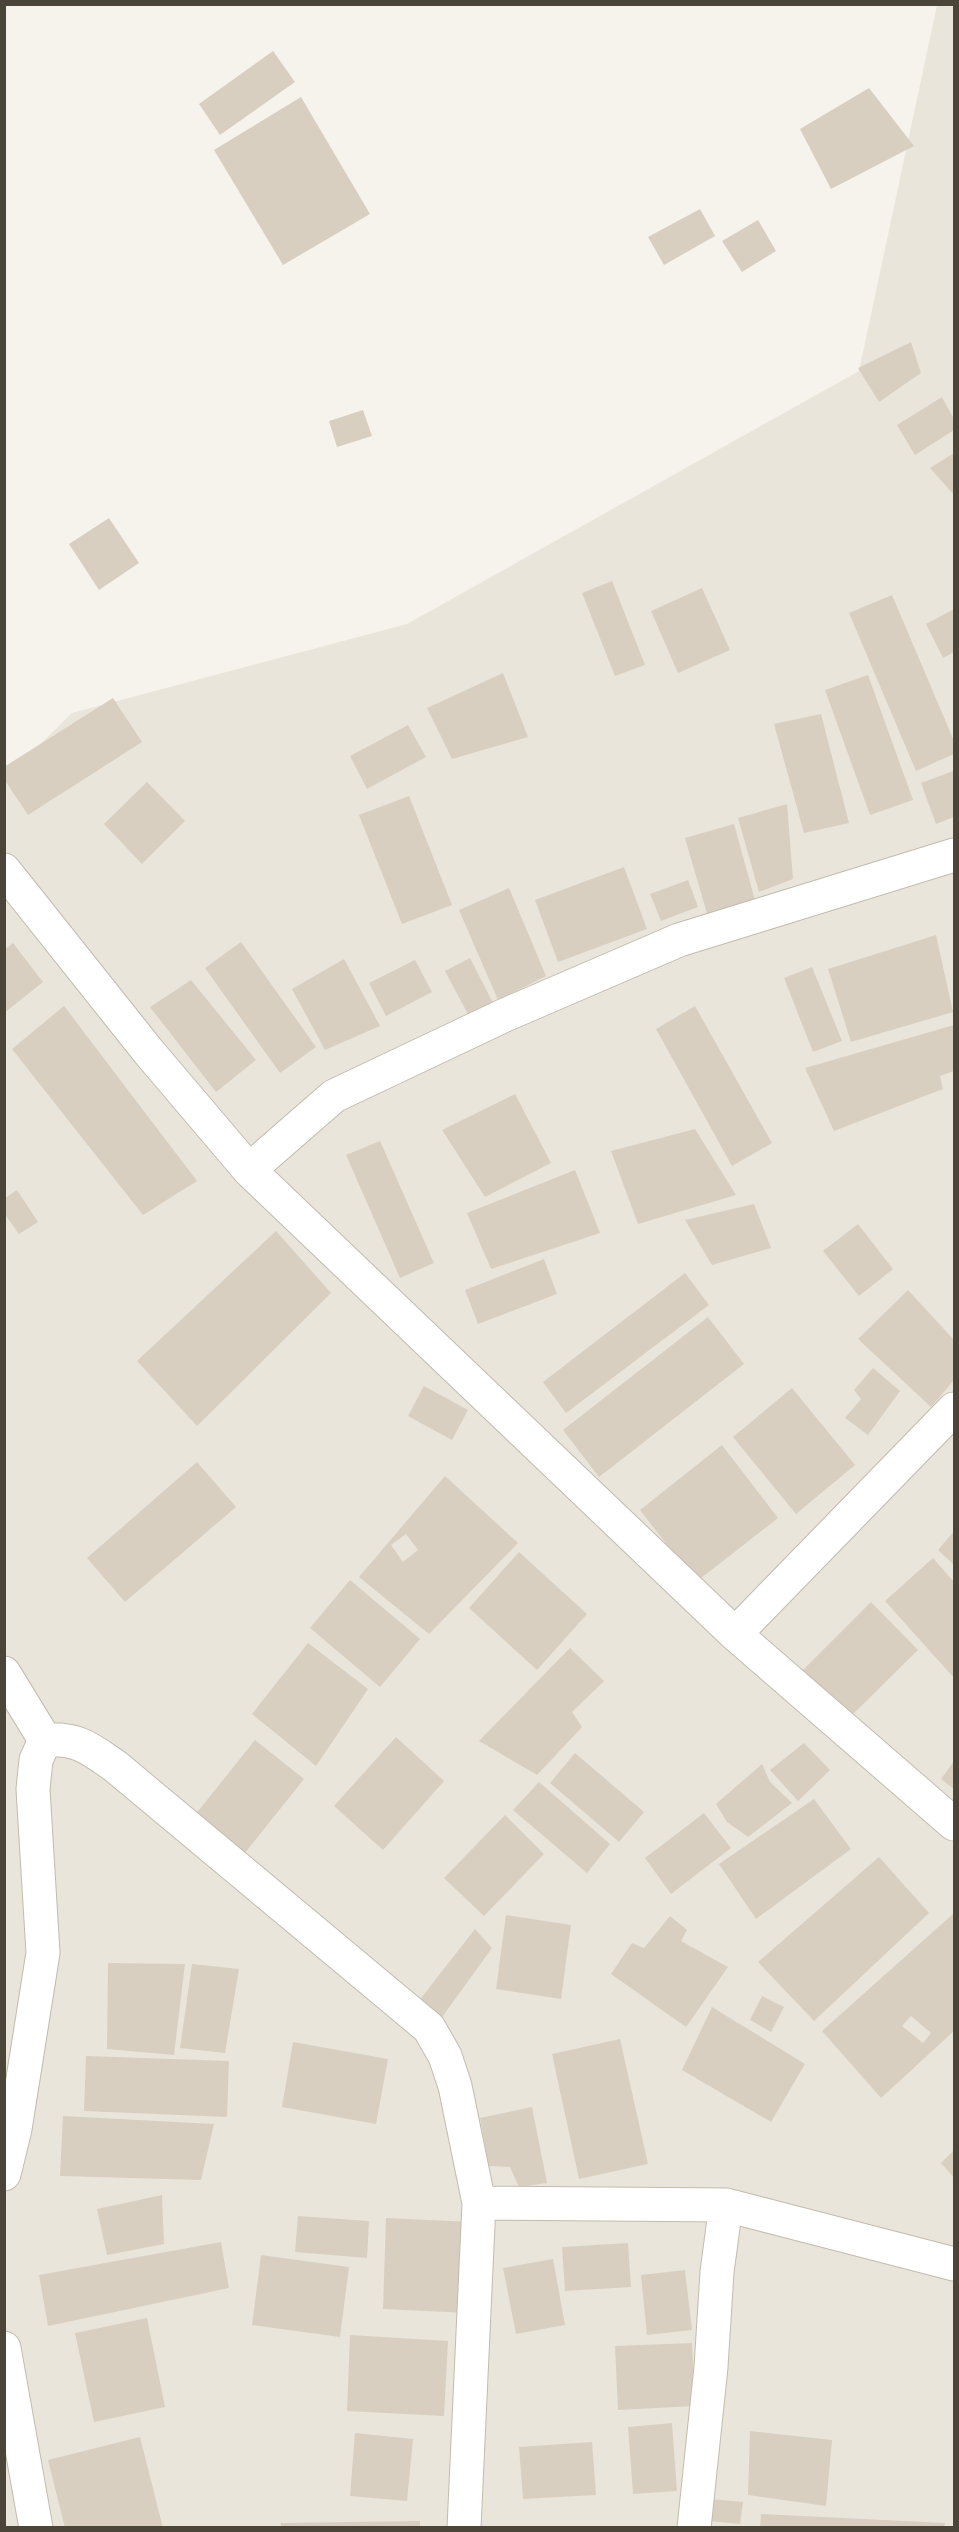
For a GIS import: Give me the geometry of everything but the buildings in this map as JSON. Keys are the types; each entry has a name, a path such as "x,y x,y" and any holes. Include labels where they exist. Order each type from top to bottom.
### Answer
{"street":[{"path":"249,1170 334,1096 505,1015 679,940 954,855"},
{"path":"4,870 148,1051 249,1170 735,1634 954,1824"},
{"path":"735,1634 954,1409"},
{"path":"4,1673 45,1740"},
{"path":"45,1740 67,1739 90,1749 115,1766 429,2028 445,2056 455,2086 479,2203 464,2528"},
{"path":"4,2174 15,2129 43,1953 33,1789 36,1760 45,1740"},
{"path":"479,2203 726,2205 954,2264"},
{"path":"694,2528 711,2367 717,2272 726,2205"},
{"path":"4,2348 36,2528"}],"shaded area":[{"path":"937,5 954,5 954,2527 5,2528 5,779 72,713 407,624 859,371"}]}
